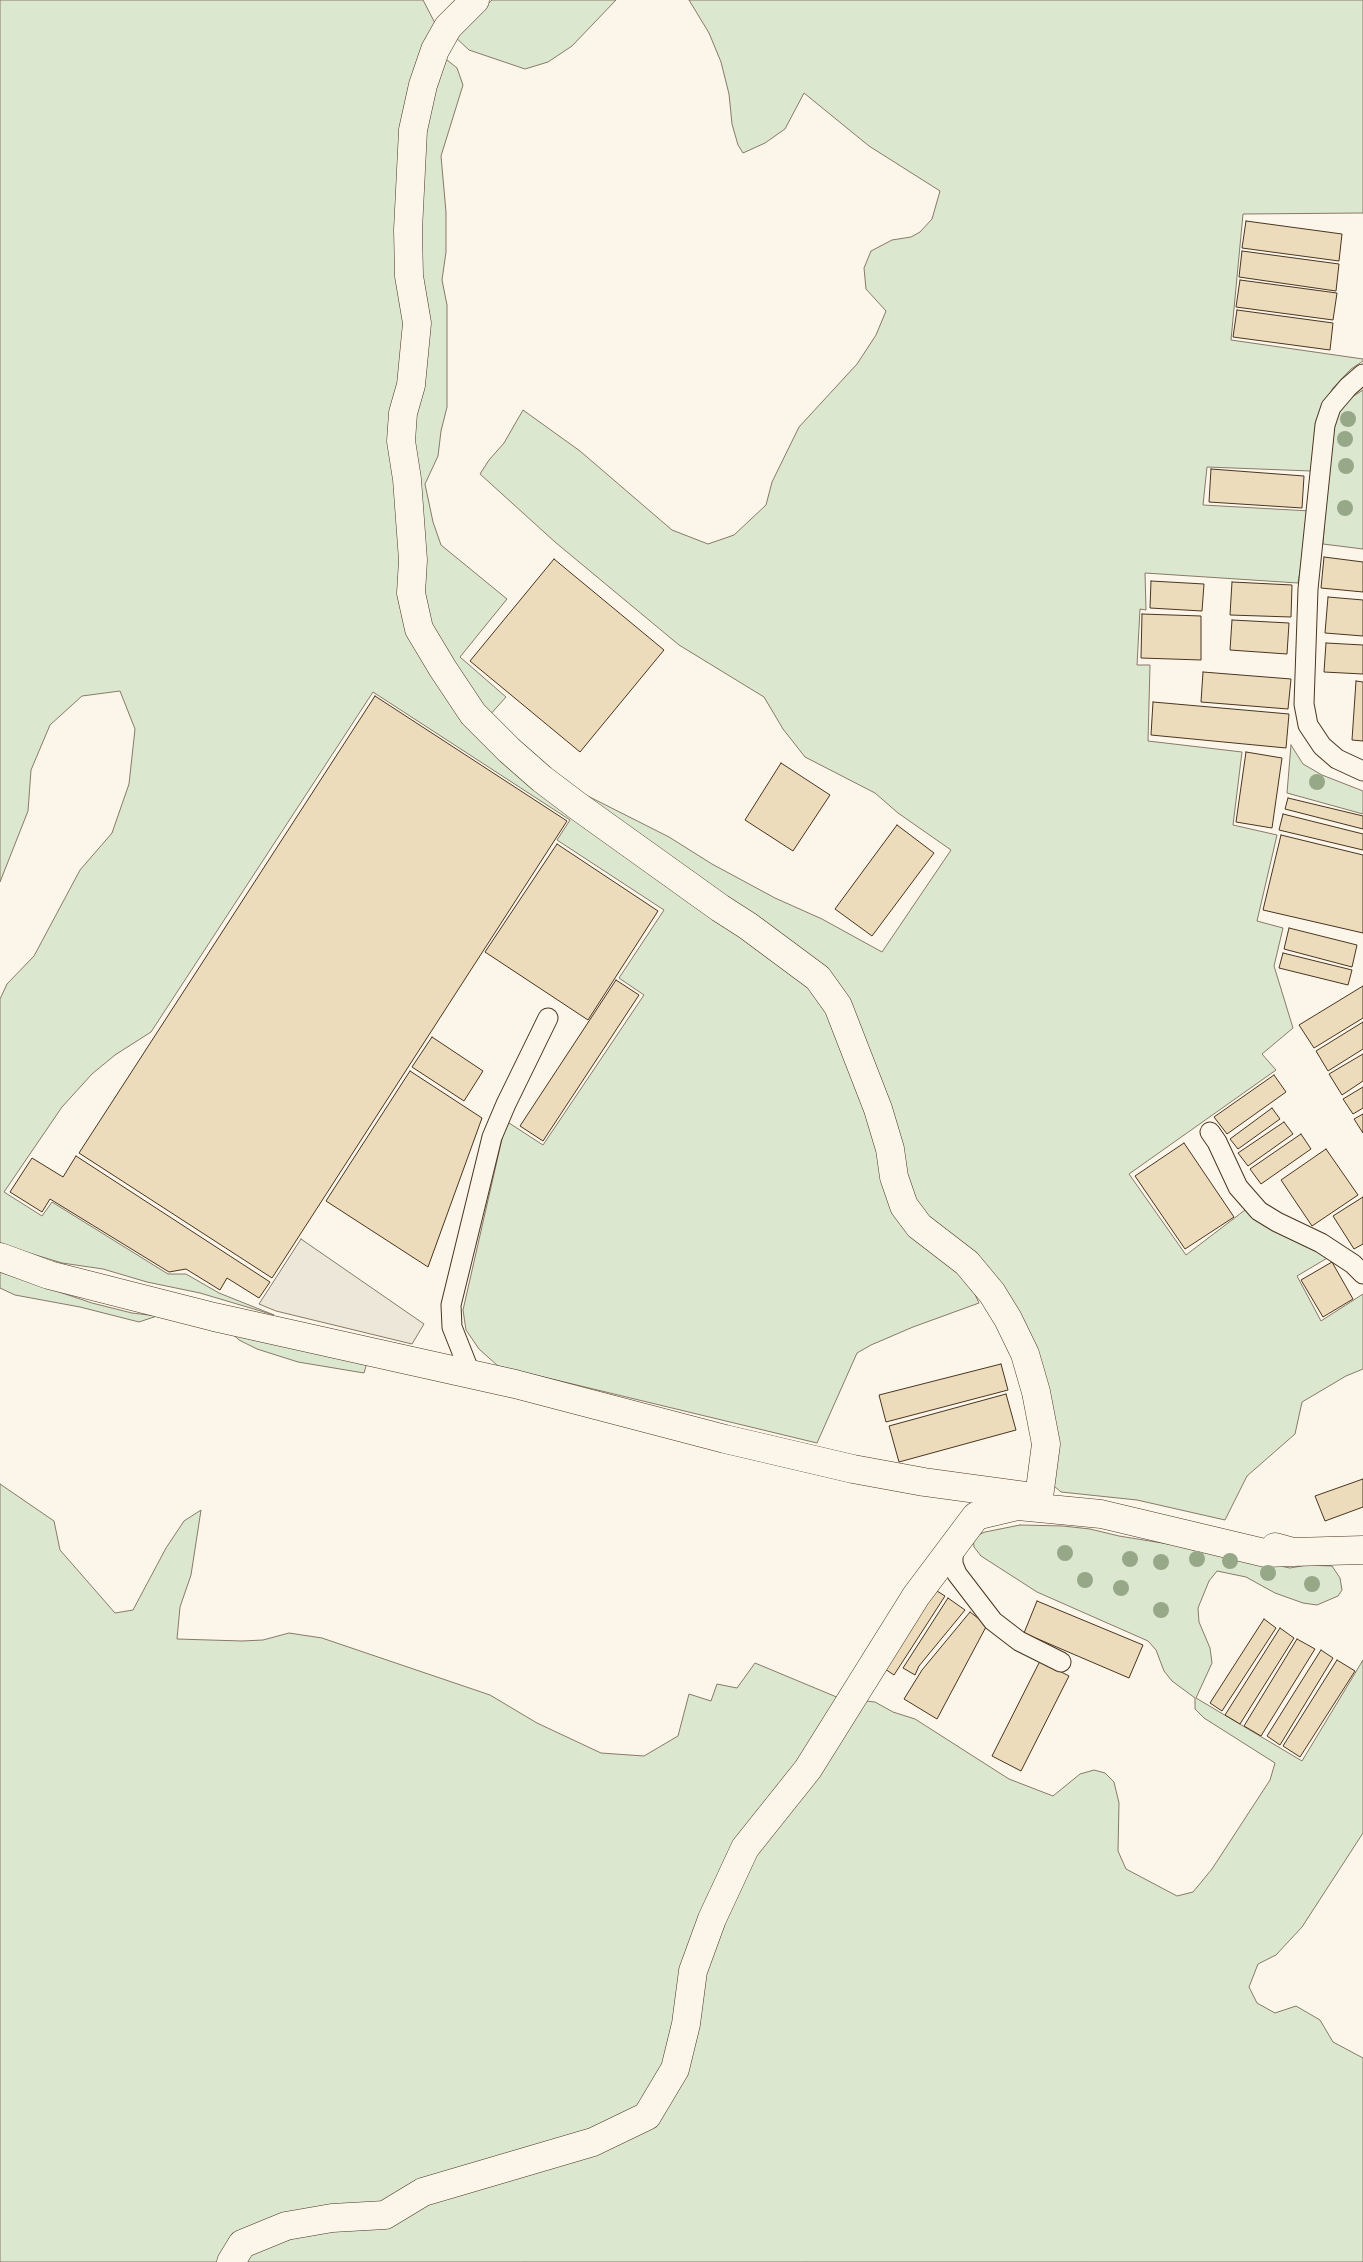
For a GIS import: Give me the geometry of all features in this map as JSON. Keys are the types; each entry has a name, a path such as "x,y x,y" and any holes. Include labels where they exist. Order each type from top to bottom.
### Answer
{"street":[{"path":"475,0 448,27 436,50 422,85 413,130 408,230 409,276 416,323 411,385 403,413 401,441 407,479 413,560 411,593 419,629 443,669 474,714 516,756 579,807 704,897 748,926 818,978 838,1006 878,1109 890,1149 894,1177 904,1206 919,1226 967,1263 992,1293 1008,1318 1025,1354 1036,1392 1046,1444 1039,1497"},
{"path":"0,1257 49,1274 214,1317 471,1374 852,1469 986,1492 1110,1505 1293,1552"},
{"path":"231,2262 242,2244 286,2226 332,2218 385,2216 423,2192 592,2142 647,2116 675,2069 686,2024 692,1971 712,1919 745,1848 808,1769 916,1596 976,1516 1018,1506 1101,1514 1265,1553 1363,1550"}],"lane":[{"path":"1363,374 1348,387 1331,407 1325,425 1308,589 1304,704 1308,725 1322,746 1337,759 1363,771"},
{"path":"471,1374 452,1327 451,1305 492,1137 548,1018"},
{"path":"1210,1132 1217,1142 1238,1186 1259,1211 1277,1222 1321,1243 1354,1264 1363,1274"},
{"path":"958,1538 952,1556 953,1564 970,1593 993,1621 1019,1641 1061,1662"}],"green space":[{"path":"0,0 423,0 436,25 430,43 410,321 406,558 466,714 812,981 935,1248 972,1288 979,1303 913,1327 857,1353 817,1443 498,1366 479,1349 466,1330 463,1310 506,1121 543,1145 644,995 619,978 664,910 557,840 570,820 373,692 151,1032 115,1055 92,1074 62,1107 4,1192 42,1216 52,1202 168,1274 186,1274 219,1293 274,1315 200,1293 147,1282 103,1269 62,1263 0,1244 0,999 7,984 34,956 80,870 112,833 129,784 135,729 120,691 82,696 50,725 31,770 28,811 0,882"},
{"path":"492,0 616,0 572,46 548,62 525,69 469,50 453,35"},
{"path":"689,0 1363,0 1363,213 1243,214 1231,340 1363,359 1363,361 1351,369 1333,388 1325,402 1311,471 1207,467 1203,505 1310,511 1298,583 1145,573 1146,610 1140,609 1137,665 1150,665 1148,741 1242,752 1233,825 1277,835 1257,921 1283,928 1274,966 1293,1028 1262,1054 1276,1070 1129,1174 1186,1255 1245,1210 1257,1220 1329,1257 1297,1276 1321,1321 1363,1294 1363,1369 1346,1376 1302,1402 1295,1434 1247,1476 1225,1520 1137,1500 1061,1492 1054,1486 1033,1350 910,1203 849,1009 570,787 669,837 712,864 775,898 822,919 882,952 951,850 898,813 875,793 805,757 783,729 764,697 679,645 555,542 480,474 504,443 523,410 580,451 672,530 708,544 734,535 766,505 772,482 799,427 857,364 876,335 886,311 866,289 864,268 871,251 892,240 911,237 920,232 932,219 940,191 869,146 804,93 785,129 765,143 743,153 738,145 732,124 729,94 721,62 709,33"},
{"path":"441,55 457,68 463,85 441,156 446,212 446,252 442,280 447,305 447,407 441,431 438,456 425,484 433,522 441,545 507,599 460,657 506,697 488,717 426,628 412,417 416,180"},
{"path":"1363,390 1363,549 1323,544 1331,423 1346,401"},
{"path":"1291,745 1303,764 1322,775 1363,791 1363,814 1287,793"},
{"path":"0,1272 92,1303 132,1313 157,1316 139,1322 80,1307 15,1295 0,1288"},
{"path":"229,1331 367,1363 364,1373 298,1362 257,1349 239,1340"},
{"path":"0,1484 54,1521 60,1550 115,1613 133,1610 166,1548 184,1521 201,1510 191,1575 180,1607 177,1639 263,1640 289,1633 322,1638 490,1695 537,1723 601,1753 644,1756 678,1736 689,1694 711,1701 717,1684 737,1688 755,1663 839,1698 801,1759 739,1844 669,2064 641,2110 386,2207 223,2262 0,2262"},
{"path":"1020,1525 1090,1529 1290,1568 1307,1565 1332,1566 1340,1578 1342,1590 1338,1596 1317,1605 1303,1603 1275,1593 1246,1577 1217,1571 1209,1581 1198,1608 1199,1622 1210,1648 1212,1663 1196,1698 1302,1761 1363,1660 1363,1833 1302,1927 1276,1955 1258,1964 1249,1987 1257,2003 1275,2013 1296,2006 1320,2020 1333,2042 1363,2058 1363,2262 240,2262 247,2250 426,2201 652,2126 699,1977 751,1855 857,1700 875,1702 893,1712 915,1719 1009,1779 1053,1796 1080,1774 1094,1770 1105,1773 1114,1782 1119,1803 1118,1851 1126,1869 1177,1896 1193,1892 1212,1869 1270,1780 1275,1763 1204,1718 1195,1709 1195,1698 1172,1681 1164,1671 1156,1650 1148,1641 1037,1592 981,1556 974,1547 973,1537 985,1532"}],"shaded area":[{"path":"301,1239 424,1324 412,1344 276,1311 259,1304"}],"building":[{"path":"1246,221 1342,234 1339,261 1242,248"},
{"path":"1242,251 1339,264 1336,291 1239,277"},
{"path":"1240,280 1337,293 1333,320 1236,307"},
{"path":"1237,310 1333,323 1330,350 1233,337"},
{"path":"1211,469 1304,476 1302,508 1209,502"},
{"path":"1324,557 1363,562 1363,592 1321,588"},
{"path":"554,559 664,650 580,752 470,661"},
{"path":"1151,581 1204,584 1202,611 1150,608"},
{"path":"1232,582 1292,585 1291,617 1230,615"},
{"path":"1328,597 1363,600 1363,636 1325,633"},
{"path":"1142,614 1201,616 1201,660 1141,658"},
{"path":"1232,620 1289,623 1287,654 1230,650"},
{"path":"1326,643 1363,645 1363,674 1324,672"},
{"path":"1203,672 1291,679 1288,709 1201,702"},
{"path":"1356,681 1363,682 1363,741 1352,740"},
{"path":"375,696 567,821 272,1278 79,1153"},
{"path":"1153,702 1289,714 1286,748 1151,735"},
{"path":"1246,752 1282,758 1272,828 1236,822"},
{"path":"781,763 830,795 793,851 745,820"},
{"path":"1288,798 1363,816 1363,829 1285,809"},
{"path":"1283,814 1363,834 1363,850 1279,830"},
{"path":"897,825 934,853 872,936 835,909"},
{"path":"1281,835 1363,855 1363,933 1263,910"},
{"path":"557,844 658,911 588,1020 485,952"},
{"path":"1289,928 1357,945 1352,967 1284,949"},
{"path":"1283,953 1352,970 1348,985 1279,968"},
{"path":"616,980 639,995 543,1141 520,1126"},
{"path":"1363,986 1363,1018 1314,1048 1299,1025"},
{"path":"1363,1022 1363,1049 1328,1071 1316,1051"},
{"path":"432,1037 483,1071 464,1101 412,1067"},
{"path":"1363,1054 1363,1081 1342,1095 1329,1074"},
{"path":"410,1071 482,1118 428,1267 326,1201"},
{"path":"1274,1075 1286,1092 1227,1134 1214,1117"},
{"path":"1363,1087 1363,1108 1353,1114 1343,1099"},
{"path":"1272,1108 1280,1119 1238,1149 1230,1139"},
{"path":"1363,1114 1363,1133 1354,1119"},
{"path":"1284,1122 1293,1134 1248,1166 1238,1153"},
{"path":"1301,1134 1311,1149 1261,1184 1250,1169"},
{"path":"1184,1143 1234,1217 1185,1249 1135,1176"},
{"path":"1326,1149 1358,1195 1312,1226 1281,1180"},
{"path":"76,1156 270,1282 259,1298 227,1278 220,1290 186,1269 169,1272 50,1199 42,1212 10,1192 32,1158 63,1177"},
{"path":"1363,1197 1363,1244 1354,1249 1333,1216"},
{"path":"1332,1262 1353,1299 1323,1317 1301,1280"},
{"path":"1001,1364 1008,1390 886,1422 879,1395"},
{"path":"1006,1394 1016,1430 899,1462 889,1426"},
{"path":"1363,1479 1363,1507 1325,1521 1315,1496"},
{"path":"929,1586 945,1596 894,1675 879,1665"},
{"path":"948,1598 965,1610 919,1666 915,1675 903,1668"},
{"path":"1037,1601 1143,1645 1129,1678 1024,1633"},
{"path":"970,1612 987,1625 937,1719 904,1699 922,1670"},
{"path":"1264,1619 1276,1628 1222,1711 1210,1703"},
{"path":"1280,1628 1294,1638 1240,1724 1225,1715"},
{"path":"1297,1639 1315,1649 1261,1736 1244,1726"},
{"path":"1321,1650 1333,1658 1280,1745 1267,1736"},
{"path":"1337,1660 1355,1671 1300,1757 1283,1746"},
{"path":"1040,1661 1069,1676 1021,1771 992,1756"}]}
